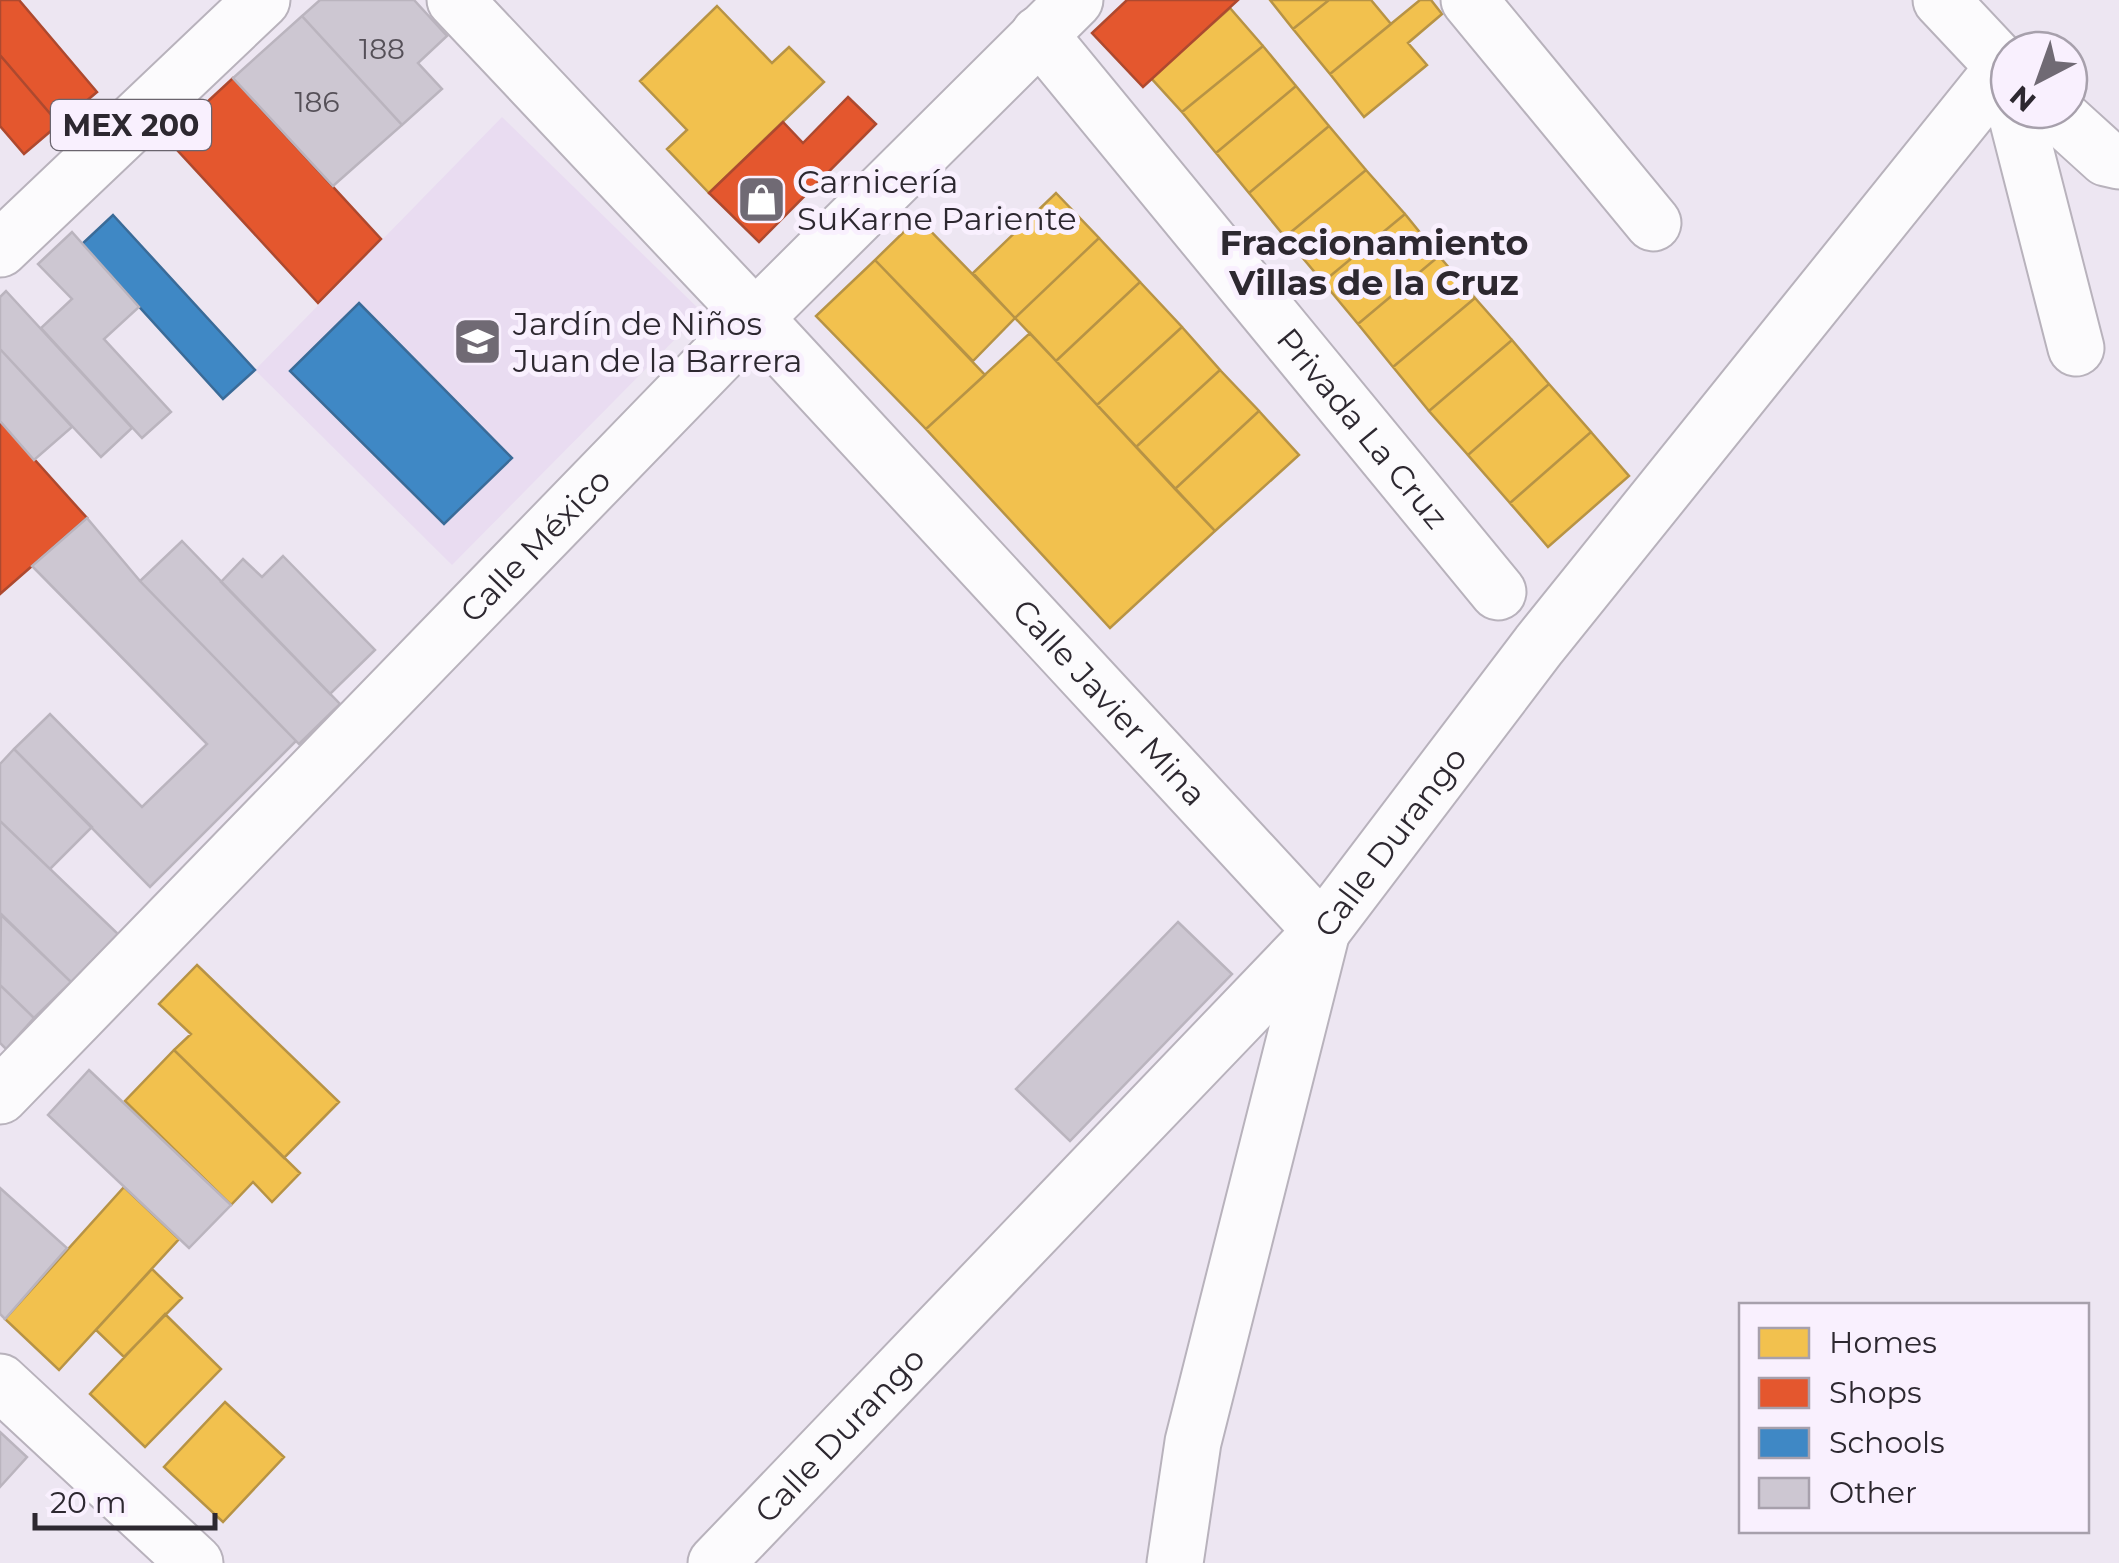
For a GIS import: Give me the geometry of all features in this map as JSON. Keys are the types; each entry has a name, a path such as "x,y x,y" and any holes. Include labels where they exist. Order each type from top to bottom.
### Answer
{"main road":[{"name":"MEX 200","path":"0,249 262,0"},
{"name":"Calle Javier Mina","path":"454,0 755,318 1322,932"},
{"path":"1469,0 1653,224"},
{"path":"1941,0 1989,59"},
{"name":"Calle México","path":"0,1096 755,318 1057,17"},
{"name":"Privada La Cruz","path":"1057,17 1498,592"},
{"name":"Calle Durango","path":"716,1563 1322,932 1539,644 1989,108"},
{"path":"2021,130 2076,348"},
{"path":"2074,130 2106,158 2119,161"},
{"path":"1175,1563 1193,1442 1322,932"},
{"path":"0,1382 194,1563"}],"shaded area":[{"name":"Jardín de Niños Juan de la Barrera","path":"502,117 702,312 452,565 255,370"}],"building: Homes":[{"path":"1270,0 1329,0 1293,29"},
{"path":"1329,0 1371,0 1391,24 1330,74 1293,29"},
{"path":"1420,0 1431,0 1442,14 1408,43 1427,65 1364,117 1330,74"},
{"path":"717,6 772,63 789,47 824,82 709,193 667,149 687,130 640,81"},
{"path":"1230,8 1263,46 1182,112 1151,78"},
{"path":"1263,46 1296,86 1216,153 1182,112"},
{"path":"1296,86 1329,126 1249,193 1216,153"},
{"path":"1329,126 1366,170 1285,237 1249,193"},
{"path":"1366,170 1405,214 1323,282 1285,237"},
{"path":"1056,193 1099,238 1015,318 973,273"},
{"path":"1405,214 1439,256 1358,324 1323,282"},
{"path":"918,218 1015,318 973,361 875,260"},
{"path":"1099,238 1140,282 1056,361 1015,318"},
{"path":"1439,256 1475,298 1393,367 1358,324"},
{"path":"875,260 985,375 926,429 816,316"},
{"path":"1140,282 1182,327 1097,405 1056,361"},
{"path":"1475,298 1512,340 1429,411 1393,367"},
{"path":"1182,327 1220,370 1136,447 1097,405"},
{"path":"1030,333 1215,531 1110,628 926,429"},
{"path":"1512,340 1549,384 1468,455 1429,411"},
{"path":"1220,370 1259,411 1175,489 1136,447"},
{"path":"1549,384 1591,432 1510,503 1468,455"},
{"path":"1259,411 1299,455 1215,531 1175,489"},
{"path":"1591,432 1629,476 1548,547 1510,503"},
{"path":"197,965 339,1102 284,1158 174,1050 191,1034 159,1004"},
{"path":"174,1050 300,1173 272,1202 253,1182 231,1205 125,1101"},
{"path":"124,1187 179,1239 59,1370 5,1319"},
{"path":"152,1269 182,1298 124,1357 96,1330"},
{"path":"165,1314 221,1369 145,1447 90,1394"},
{"path":"225,1402 284,1457 223,1522 164,1467"}],"building: Shops":[{"path":"0,0 19,0 97,92 59,124 0,55"},
{"path":"1127,0 1238,0 1143,87 1092,33"},
{"path":"0,55 59,124 24,154 0,126"},
{"path":"233,78 381,239 318,303 167,139"},
{"path":"848,97 876,124 759,242 709,193 783,122 803,143"},
{"path":"0,421 87,518 0,594"}],"building: Schools":[{"path":"113,215 255,370 223,399 82,244"},
{"path":"359,303 512,458 444,524 290,371"}],"building: Other":[{"path":"320,0 414,0 447,36 418,63 442,89 402,125 302,16"},
{"path":"302,16 402,125 333,186 233,78"},
{"path":"72,232 139,307 104,339 171,412 142,438 41,328 72,299 38,264"},
{"path":"6,291 132,428 101,457 0,349 0,297"},
{"path":"0,349 72,427 34,460 0,421"},
{"path":"87,518 140,581 296,741 150,887 14,749 50,714 142,807 207,744 32,566"},
{"path":"182,541 340,704 299,744 140,581"},
{"path":"283,556 375,650 330,694 221,582 243,559 262,577"},
{"path":"14,749 92,827 50,869 0,821 0,764"},
{"path":"0,821 118,934 71,982 0,914"},
{"path":"1,914 71,982 34,1018 0,985"},
{"path":"1178,922 1232,974 1070,1141 1016,1089"},
{"path":"0,985 34,1018 6,1049 0,1043"},
{"path":"89,1070 231,1205 189,1248 48,1115"},
{"path":"0,1188 67,1248 5,1319 0,1314"},
{"path":"0,1432 27,1457 0,1487"}],"place":[{"name":"Carnicería SuKarne Pariente","path":"762,199"},
{"name":"Jardín de Niños Juan de la Barrera","path":"478,341"}],"district":[{"name":"Fraccionamiento Villas de la Cruz","path":"1374,262"}]}
